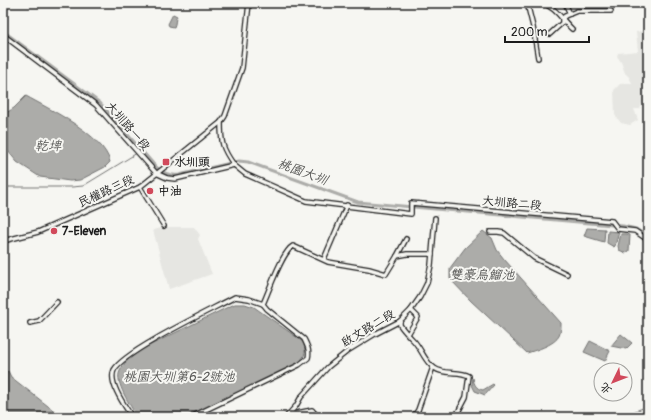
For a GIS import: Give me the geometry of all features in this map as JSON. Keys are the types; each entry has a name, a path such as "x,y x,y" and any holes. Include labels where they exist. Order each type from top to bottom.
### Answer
{"street":[{"path":"249,3 242,68 222,122 221,141 225,152 233,164 245,174 306,200 347,205 324,259"},
{"path":"527,3 538,58"},
{"path":"542,3 554,9 572,29"},
{"path":"565,3 570,14"},
{"path":"550,34 562,23 562,19 577,11 611,11"},
{"name":"大圳路一段","path":"3,35 96,104 156,173"},
{"name":"民權路三段","path":"3,241 38,232 140,187 222,122"},
{"path":"156,173 167,178 176,179 233,164"},
{"path":"140,187 164,226"},
{"name":"大圳路二段","path":"347,205 411,214 411,203 612,222 618,229 635,231 648,240"},
{"name":"啟文路二段","path":"286,417 296,406 300,397 328,366 348,350 400,321 411,310 427,283 431,265 435,218"},
{"path":"490,232 504,233 534,258 567,274"},
{"path":"262,304 289,248 293,246 328,262 369,269 386,274 406,239"},
{"path":"397,256 407,254 432,254"},
{"path":"132,417 121,399 113,381 114,370 122,360 157,339 236,297 249,299 262,304 304,339 309,354 308,358 298,365 192,417"},
{"path":"30,323 39,321 57,302"},
{"path":"408,334 418,317 411,310"},
{"path":"400,321 400,325 404,331 408,334 433,367 442,372 465,374 469,376 466,398 458,417"},
{"path":"413,417 418,410 433,367"},
{"path":"290,413 292,414 312,410 318,417"},
{"path":"642,417 643,414 648,412"}],"shaded area":[{"path":"648,30 648,106 642,103 640,109 634,109 638,120 630,125 621,123 615,115 614,90 620,84 632,83 625,73 617,56 618,53 638,51 636,32"},
{"path":"166,227 194,227 200,235 198,239 212,274 169,289 153,230"}],"water":[{"path":"173,14 177,16 174,27 169,26 168,24"},
{"name":"乾埤","path":"26,96 61,115 87,133 98,142 106,152 110,162 105,167 80,180 70,181 40,177 17,162 3,145 3,115 14,108"},
{"path":"587,228 605,229 604,242 584,236"},
{"name":"雙豪烏鰡池","path":"483,231 492,238 497,250 504,259 561,323 561,331 558,337 551,343 527,353 471,301 450,279 450,268 465,248"},
{"path":"608,231 619,232 614,247 607,243"},
{"path":"621,234 630,235 629,251 626,253 619,250 618,246"},
{"name":"桃園大圳第6-2號池","path":"235,304 245,304 254,307 302,341 305,347 305,353 301,360 298,363 188,417 137,417 124,394 119,381 120,371 126,362 134,353"},
{"path":"621,334 632,343 626,349 611,346"},
{"path":"590,341 610,351 605,361 584,352"},
{"path":"8,371 11,377 62,417 3,417 3,375"},
{"path":"473,378 479,389 483,390 493,384 494,385 485,395 475,391 472,385"}],"waterway":[{"name":"桃園大圳","path":"3,31 100,103 156,167 169,174 179,175 239,161 248,162 358,202 623,226 636,229 648,237"},
{"path":"3,187 83,186 137,153"},
{"path":"611,417 625,415 648,406"}],"place":[{"name":"水圳頭","path":"166,162"},
{"name":"中油","path":"150,191"},
{"name":"7-Eleven","path":"54,231"}]}
